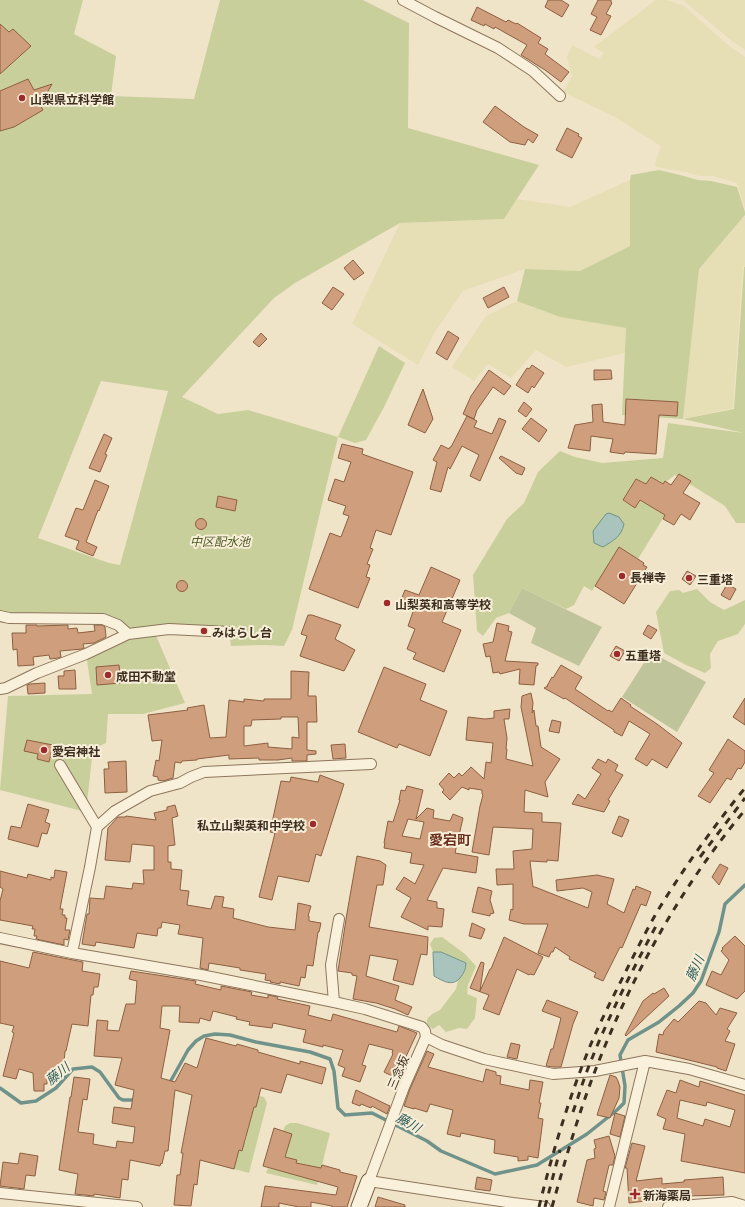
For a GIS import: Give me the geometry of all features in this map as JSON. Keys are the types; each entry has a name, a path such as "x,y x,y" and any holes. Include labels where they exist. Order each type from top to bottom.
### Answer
{"street":[{"path":"404,0 498,48 533,71 560,96"},
{"path":"0,616 9,618 102,619 118,625 128,634"},
{"path":"0,689 6,688 37,673 86,654 128,634 169,629 229,632"},
{"path":"72,953 97,827 116,811 150,791 180,783 204,772 371,764"},
{"path":"60,765 97,827"},
{"path":"334,1002 331,965 339,919"},
{"path":"0,938 72,953 201,975 365,1009 422,1027 425,1031 426,1037 442,1046 484,1059 553,1074 594,1071 645,1061 689,1069 745,1085"},
{"name":"三念坂","path":"369,1181 404,1087 426,1037"},
{"path":"609,1207 645,1061"},
{"path":"359,1207 369,1181 545,1207"},
{"path":"0,1193 137,1207"},
{"path":"668,1207 732,1202 745,1206"}],"shaded area":[{"path":"656,0 667,0 684,6 728,45 745,57 745,209 737,183 713,176 699,176 687,172 656,167 655,163 661,146 615,117 563,92 572,76 567,57 572,45 599,59 604,53 594,47"},
{"path":"683,0 745,0 745,50 732,41"},
{"path":"630,180 630,246 580,271 525,269 463,291 435,332 418,365 352,324 400,223 504,219 517,199 570,207"},
{"path":"745,216 745,267 743,266 733,408 683,419 699,269"},
{"path":"517,301 560,317 626,328 625,353 566,367 536,350 511,378 488,364 474,381 452,367 486,316"}],"green space":[{"name":"中区配水池","path":"0,0 83,0 74,34 116,56 111,96 194,99 220,0 363,0 409,23 408,128 539,165 504,219 400,223 295,283 274,298 182,397 218,414 248,410 338,437 292,630 284,646 231,646 229,632 154,631 185,703 143,714 108,714 106,743 93,749 86,812 0,790 8,696 92,694 86,654 128,635 118,625 0,618","holes":["101,381 168,391 120,565 109,563 38,538"]},
{"path":"659,170 698,180 711,181 737,187 745,212 745,215 699,269 683,419 622,415 626,328 560,317 517,301 525,269 580,271 630,246 631,175"},
{"path":"745,267 745,523 736,523 725,506 675,475 663,484 651,477 646,484 636,479 623,501 635,508 645,492 665,515 638,559 619,547 592,591 584,586 574,605 566,609 522,588 509,613 496,618 483,636 477,631 473,575 507,519 524,503 538,472 560,451 575,457 602,463 663,458 668,423 744,433 683,419 734,409"},
{"path":"379,346 405,363 366,440 355,443 338,437"},
{"path":"522,588 602,627 579,666 531,643 536,628 509,613"},
{"path":"697,589 710,602 724,610 745,600 745,624 738,634 718,641 710,654 711,668 705,673 664,653 656,612 670,591 679,590 683,593"},
{"path":"651,652 706,682 677,732 622,697"},
{"path":"442,937 465,954 476,966 468,985 467,994 477,998 475,1018 467,1029 459,1028 446,1032 439,1025 433,1029 427,1025 427,1019 432,1014 440,1010 456,989 458,980 466,968 466,963 441,952 433,952 430,944 434,938"},
{"path":"259,1096 264,1097 267,1103 249,1173 234,1169 239,1150 242,1151 245,1143 254,1107 256,1107"},
{"path":"290,1123 297,1123 330,1133 317,1185 266,1173 268,1168 293,1174 297,1160 285,1157 292,1134 283,1131 285,1126"}],"water":[{"path":"609,513 619,517 624,524 619,535 603,547 594,543 593,531 606,514"},
{"path":"433,952 441,952 466,963 464,971 457,981 451,983 434,976"}],"building":[{"path":"548,0 561,0 569,5 562,17 545,7"},
{"path":"598,0 611,0 612,3 606,14 611,16 601,35 590,30 597,17 591,14"},
{"path":"477,7 506,22 508,20 516,24 517,23 541,38 538,43 548,49 545,54 569,72 561,82 521,55 527,45 495,27 494,29 485,24 484,26 471,20"},
{"name":"山梨県立科学館","path":"0,24 9,32 13,29 31,46 0,74"},
{"name":"山梨県立科学館","path":"28,79 34,90 52,84 40,105 43,110 14,127 0,131 0,91"},
{"path":"495,106 538,135 533,143 528,139 525,145 510,142 483,122"},
{"path":"567,128 579,134 578,136 582,138 572,158 556,150"},
{"path":"353,260 364,273 354,280 344,268"},
{"path":"333,287 344,294 332,310 322,303"},
{"path":"504,287 509,297 488,308 483,298"},
{"path":"448,331 459,338 447,360 436,353"},
{"path":"261,333 267,339 259,347 253,342"},
{"path":"532,365 544,373 534,388 532,386 528,393 516,385 527,368 529,369"},
{"path":"489,370 511,386 504,395 493,387 477,410 474,419 463,414 471,396"},
{"path":"594,370 611,370 612,379 594,380"},
{"path":"423,389 433,419 425,433 408,425"},
{"path":"626,399 678,402 677,416 659,415 656,454 625,452 624,454 610,452 613,439 591,436 590,451 568,448 575,425 593,422 592,405 602,404 603,422 625,425"},
{"path":"524,402 532,409 526,417 518,411"},
{"path":"467,416 477,421 474,427 492,434 499,418 506,421 480,481 470,476 479,455 462,446 450,469 448,467 441,492 430,489 437,462 433,460 441,445 449,449 451,447"},
{"path":"531,418 547,430 539,442 522,429"},
{"path":"104,434 112,438 105,454 107,455 100,472 89,468"},
{"path":"342,444 363,449 362,454 413,472 391,535 376,530 370,548 373,549 367,564 370,565 366,577 370,578 358,608 309,589 330,533 341,537 349,516 343,514 346,506 328,500 335,479 344,482 351,462 338,458"},
{"path":"501,456 525,468 522,475 516,473 499,458"},
{"path":"679,474 691,481 683,493 700,503 690,520 681,514 674,525 663,519 665,515 640,500 635,508 623,500 636,479 646,484 651,477 663,484 665,481 671,485"},
{"path":"95,480 109,486 86,542 97,547 93,556 76,549 79,541 65,536 76,508 83,510"},
{"path":"218,496 237,500 235,511 216,507"},
{"path":"199,519 203,519 205,520 205,528 199,529 196,526 196,522"},
{"path":"619,547 644,563 643,565 647,567 624,604 595,586"},
{"path":"431,567 460,580 442,622 461,630 444,672 413,659 416,653 407,649 415,629 408,626 415,606 401,600 405,590 419,595"},
{"name":"三重塔","path":"687,571 696,576 690,585 682,579"},
{"path":"180,581 184,581 186,582 186,590 180,591 177,588 177,584"},
{"path":"727,584 736,589 730,600 721,595"},
{"path":"308,615 341,625 335,639 355,650 344,671 300,656 307,636 301,634"},
{"path":"497,623 509,626 508,631 512,632 505,661 538,663 536,666 534,685 519,684 520,669 500,674 499,672 493,673 490,656 486,657 483,644 493,642"},
{"path":"26,625 68,625 68,629 77,628 78,633 95,631 94,625 102,625 105,627 106,637 94,643 83,644 84,648 82,649 60,651 61,657 58,658 50,659 49,655 33,657 34,665 18,666 17,649 13,650 12,633 26,633"},
{"path":"648,625 657,630 651,639 643,634"},
{"name":"五重塔","path":"616,646 625,651 619,661 610,656"},
{"name":"成田不動堂","path":"119,665 121,683 97,685 96,667"},
{"path":"561,665 582,677 575,689 608,711 609,710 612,712 621,698 682,743 667,768 652,759 647,766 635,759 650,734 629,721 622,736 565,698 564,699 544,688 548,686 552,677 553,678"},
{"path":"384,667 426,684 420,700 447,711 430,756 399,744 397,748 358,732"},
{"path":"75,670 76,689 59,689 58,676 64,676 64,671"},
{"path":"291,671 309,672 308,696 316,696 317,722 307,722 307,750 316,751 316,754 307,755 307,761 292,761 292,758 278,760 259,760 259,758 229,759 229,755 182,761 181,763 175,762 173,778 163,781 158,780 158,777 153,776 156,760 159,761 162,740 152,741 148,715 188,710 187,708 204,705 210,738 226,737 229,700 244,702 244,699 264,701 264,699 291,699","holes":["298,717 299,738 292,737 292,749 268,747 268,743 244,746 244,726 251,726 252,720"]},
{"path":"45,683 45,693 28,694 27,685"},
{"path":"531,693 533,703 532,713 534,710 541,747 560,759 545,782 548,797 525,790 524,812 542,813 542,822 561,823 558,861 530,861 533,887 588,908 592,892 583,888 557,891 556,880 597,875 614,879 607,904 624,913 633,889 635,890 636,886 651,892 646,906 641,904 622,948 620,947 603,981 594,977 596,973 569,959 570,957 555,947 549,957 538,953 548,924 524,924 509,920 511,909 513,910 513,884 497,885 496,869 514,869 513,851 532,849 533,829 493,827 489,855 472,852 483,795 482,790 469,788 469,790 462,787 450,800 442,792 444,790 439,784 449,773 454,778 459,773 462,776 471,767 484,779 486,762 491,763 493,743 466,740 468,717 485,719 494,718 494,711 510,709 509,719 504,719 507,738 506,759 533,766 521,707 522,696"},
{"path":"745,698 745,725 733,717"},
{"path":"552,720 561,722 559,733 549,731"},
{"path":"728,739 745,751 745,762 741,769 738,768 731,780 727,778 710,803 698,796 714,773 709,770"},
{"name":"愛宕神社","path":"27,740 53,745 49,762 37,759 38,754 24,751"},
{"path":"345,744 346,758 333,759 331,745"},
{"path":"598,759 606,763 608,759 618,765 615,771 623,775 608,800 610,801 604,812 572,804 578,794 585,799 601,774 592,768"},
{"path":"126,761 127,792 105,793 104,769 109,769 108,762"},
{"path":"320,775 344,784 321,856 316,854 309,882 278,876 272,900 259,897 275,833 270,832 281,781 290,782 291,777 318,782"},
{"path":"407,786 423,790 416,819 427,808 434,810 433,818 450,821 453,814 463,818 455,853 478,857 476,873 443,868 427,900 437,902 437,908 444,909 442,927 428,926 428,930 401,917 411,898 396,889 404,877 415,884 424,865 410,863 412,853 384,848 388,821 393,822 400,800 401,790 405,791","holes":["408,819 424,822 420,839 402,836"]},
{"path":"28,804 49,810 45,822 50,824 47,834 42,833 38,847 8,839 11,826 21,828"},
{"path":"175,805 178,816 172,818 175,845 168,846 168,862 171,862 171,869 182,870 180,890 189,891 187,905 211,909 215,896 224,897 222,907 234,909 233,918 268,927 295,930 298,903 311,906 308,916 309,921 321,923 318,932 313,966 307,965 305,978 301,977 299,986 280,982 280,984 270,982 271,981 265,980 266,974 240,970 240,968 209,963 208,970 200,968 203,938 178,934 180,925 162,922 161,928 158,928 157,936 137,933 134,948 96,942 95,946 82,944 87,914 89,914 90,898 104,899 106,886 132,889 133,883 144,884 143,870 154,870 154,846 132,844 130,862 105,860 108,828 118,817 126,816 156,820 154,813 167,810 167,807"},
{"path":"619,816 629,820 622,837 612,833"},
{"path":"357,856 380,861 386,865 383,885 377,885 369,927 428,937 427,955 421,954 413,985 393,980 398,960 370,955 366,976 399,986 395,1000 412,1007 408,1015 376,1003 353,999 357,976 352,975 352,973 338,971"},
{"path":"720,864 728,868 719,885 712,877"},
{"path":"55,870 67,872 60,909 63,909 62,915 65,915 65,918 67,918 65,930 70,930 68,940 64,939 64,945 36,939 37,936 34,936 35,929 32,929 33,926 0,920 0,901 3,889 0,887 0,871 27,878 28,874 51,880 51,877 54,878"},
{"path":"478,887 492,891 490,900 494,913 490,914 490,916 472,912"},
{"path":"472,923 485,929 481,939 469,936"},
{"path":"735,936 745,946 745,991 737,999 706,985 712,971 721,975 729,960 721,951 723,949 722,948"},
{"path":"504,937 543,957 534,975 529,975 517,969 499,1015 483,1009 489,995 470,988 481,962 484,963 480,991"},
{"path":"33,952 83,962 82,971 100,974 98,987 94,987 93,995 91,995 88,1026 72,1024 65,1051 63,1074 47,1072 47,1084 44,1084 44,1091 34,1091 33,1073 19,1069 16,1079 3,1076 14,1033 12,1032 14,1026 0,1023 0,961 29,968"},
{"path":"131,971 196,981 195,984 221,990 221,986 252,992 251,995 268,998 268,995 278,997 277,999 310,1006 308,1015 331,1021 333,1014 397,1032 399,1026 417,1033 396,1078 384,1072 393,1054 393,1050 369,1044 362,1065 366,1066 360,1082 342,1076 345,1068 338,1065 343,1050 303,1042 306,1030 273,1023 272,1028 249,1025 250,1022 213,1011 210,1021 200,1018 199,1023 179,1022 180,1006 162,1006 160,1028 170,1030 161,1078 175,1082 185,1063 197,1068 206,1038 236,1046 237,1044 258,1050 258,1052 300,1064 300,1061 326,1068 322,1084 287,1074 281,1093 261,1088 256,1107 254,1107 242,1151 239,1150 234,1169 200,1160 197,1185 194,1184 191,1206 174,1205 177,1175 180,1175 183,1153 181,1153 192,1095 175,1090 168,1151 165,1151 162,1164 161,1163 160,1166 130,1160 128,1180 122,1179 120,1198 94,1194 94,1196 75,1194 78,1174 59,1170 74,1077 90,1079 87,1100 83,1099 78,1132 94,1134 93,1144 116,1148 117,1141 133,1143 135,1127 112,1123 114,1107 131,1109 134,1090 115,1085 122,1058 94,1056 97,1020 108,1021 107,1030 119,1031 126,1004 135,1004 137,981 129,979"},
{"path":"664,988 669,996 626,1036 625,1035 643,1001 653,993 654,994"},
{"path":"547,1000 578,1012 573,1024 561,1067 546,1066 551,1049 553,1049 561,1018 542,1011"},
{"path":"699,1001 706,1003 716,1015 720,1008 737,1013 727,1029 730,1031 725,1041 735,1044 726,1071 717,1067 656,1052 659,1034 663,1035 664,1031 674,1019 678,1022"},
{"path":"511,1043 520,1045 517,1059 507,1057"},
{"path":"427,1051 434,1054 428,1067 483,1082 486,1069 496,1072 496,1075 501,1076 500,1084 529,1090 530,1080 543,1082 538,1118 543,1119 538,1158 528,1156 528,1160 518,1161 518,1157 494,1153 495,1140 461,1133 460,1137 447,1134 453,1110 430,1104 427,1112 404,1106"},
{"path":"610,1075 616,1077 620,1087 619,1098 610,1118 597,1115"},
{"path":"680,1080 699,1087 700,1081 745,1095 745,1173 681,1161 685,1134 663,1129 666,1119 657,1115 667,1090 676,1093","holes":["680,1100 706,1106 707,1102 735,1110 730,1127 705,1119 703,1126 677,1118"]},
{"path":"356,1090 390,1106 387,1114 372,1106 371,1108 361,1104 360,1106 352,1103"},
{"path":"615,1113 625,1116 620,1137 610,1134"},
{"path":"274,1128 292,1134 285,1157 297,1160 296,1163 321,1168 322,1165 340,1170 340,1172 357,1176 347,1207 332,1207 311,1202 311,1207 299,1207 279,1203 279,1207 261,1207 265,1186 336,1195 338,1187 263,1166"},
{"path":"609,1136 615,1156 613,1165 609,1165 603,1191 606,1192 604,1200 594,1198 593,1206 577,1202 587,1160 595,1158 594,1149 596,1148 594,1140"},
{"path":"632,1143 645,1146 636,1181 662,1178 662,1184 684,1182 684,1180 723,1177 724,1195 685,1196 629,1203 627,1168 625,1168"},
{"path":"20,1153 38,1156 35,1176 26,1175 24,1189 0,1186 3,1162 18,1164"},
{"path":"477,1177 492,1180 490,1191 475,1189"},
{"path":"378,1197 405,1205 405,1207 375,1207"}],"waterway":[{"name":"藤川","path":"169,1084 188,1050 196,1041 204,1036 215,1034 230,1035 256,1042 310,1052 330,1059 334,1071 338,1108 345,1115 372,1113 427,1141 441,1151 495,1174 537,1165 587,1134 624,1103 625,1086 620,1055 628,1040 659,1022 693,993 701,981 719,932 725,904 745,885"},
{"name":"藤川","path":"0,1088 21,1103 36,1101 56,1088 73,1069 92,1067 100,1072 119,1098 123,1100 137,1100"}],"railway":[{"path":"539,1207 549,1167 567,1108 592,1041 611,1001 660,907 701,846 745,788"},
{"path":"700,857 745,798"},
{"path":"552,1207 572,1138 589,1088 624,1002 659,934 678,902 699,870 745,810"},
{"path":"573,1112 602,1034 628,979 656,926"},
{"path":"545,1207 560,1150"}],"place":[{"name":"山梨県立科学館","path":"22,98"},
{"name":"長禅寺","path":"622,576"},
{"name":"三重塔","path":"689,578"},
{"name":"山梨英和高等学校","path":"387,603"},
{"name":"みはらし台","path":"204,631"},
{"name":"五重塔","path":"617,654"},
{"name":"成田不動堂","path":"108,675"},
{"name":"愛宕神社","path":"44,750"},
{"name":"私立山梨英和中学校","path":"313,824"},
{"name":"新海薬局","path":"635,1194"}],"district":[{"name":"愛宕町","path":"450,839"}]}
